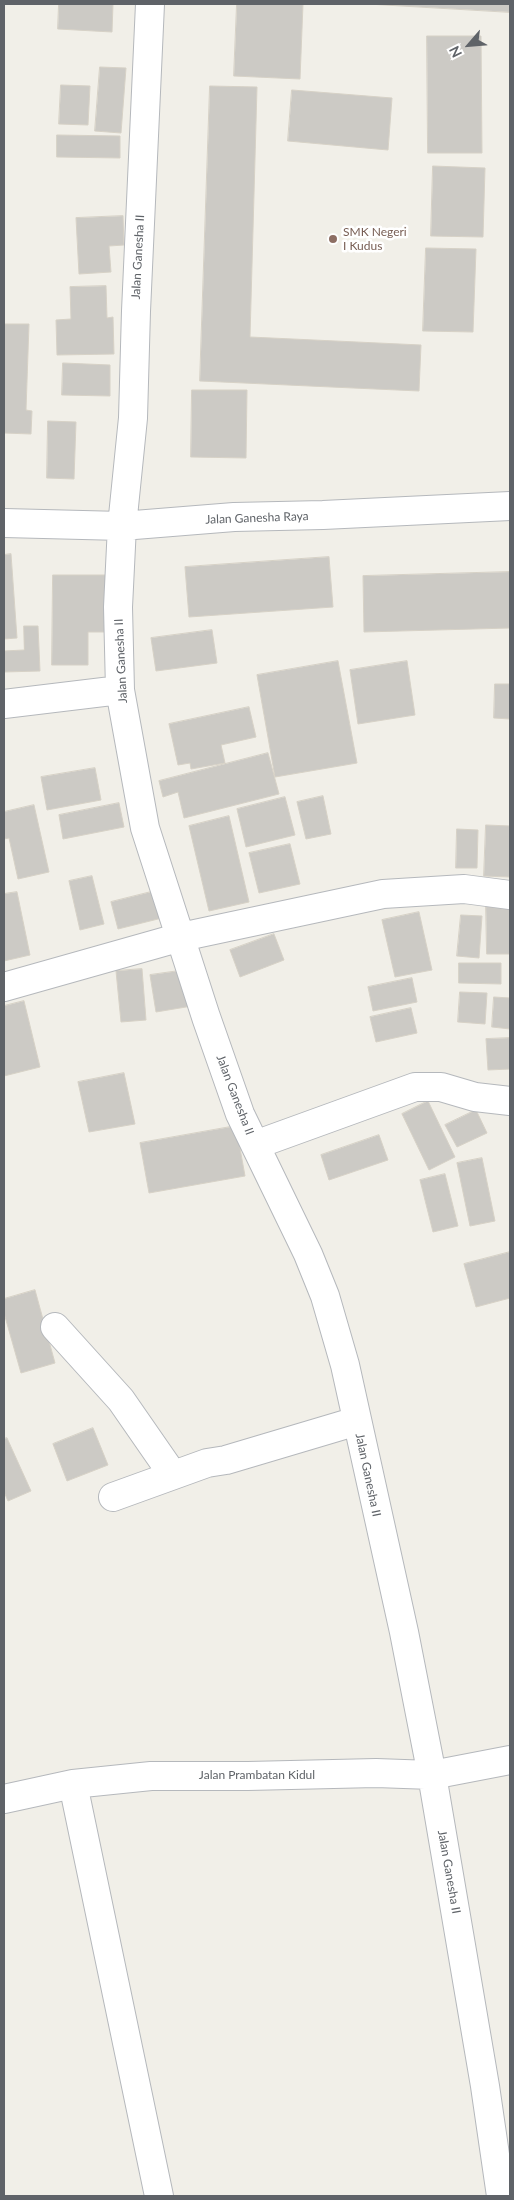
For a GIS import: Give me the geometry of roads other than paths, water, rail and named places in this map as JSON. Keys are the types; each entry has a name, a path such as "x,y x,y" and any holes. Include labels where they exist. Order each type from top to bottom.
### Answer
{"street":[{"name":"Jalan Ganesha II","path":"150,4 133,418 122,526 118,607 120,690 145,828 158,874 240,1114 308,1254 325,1296 345,1365 404,1632 432,1776 485,2086 501,2196"},
{"name":"Jalan Ganesha Raya","path":"4,523 122,526 234,517 323,515 510,506"},
{"path":"4,704 120,690"},
{"path":"4,987 181,937 383,894 464,889 510,895"},
{"path":"255,1145 415,1087 441,1087 475,1097 510,1101"},
{"path":"55,1326 121,1400 173,1475"},
{"path":"113,1497 207,1463 226,1460 357,1422"},
{"name":"Jalan Prambatan Kidul","path":"4,1800 72,1784 151,1776 376,1773 432,1776 510,1760"},
{"path":"72,1784 159,2196"}],"place":[{"name":"SMK Negeri I Kudus","path":"333,239"}]}
